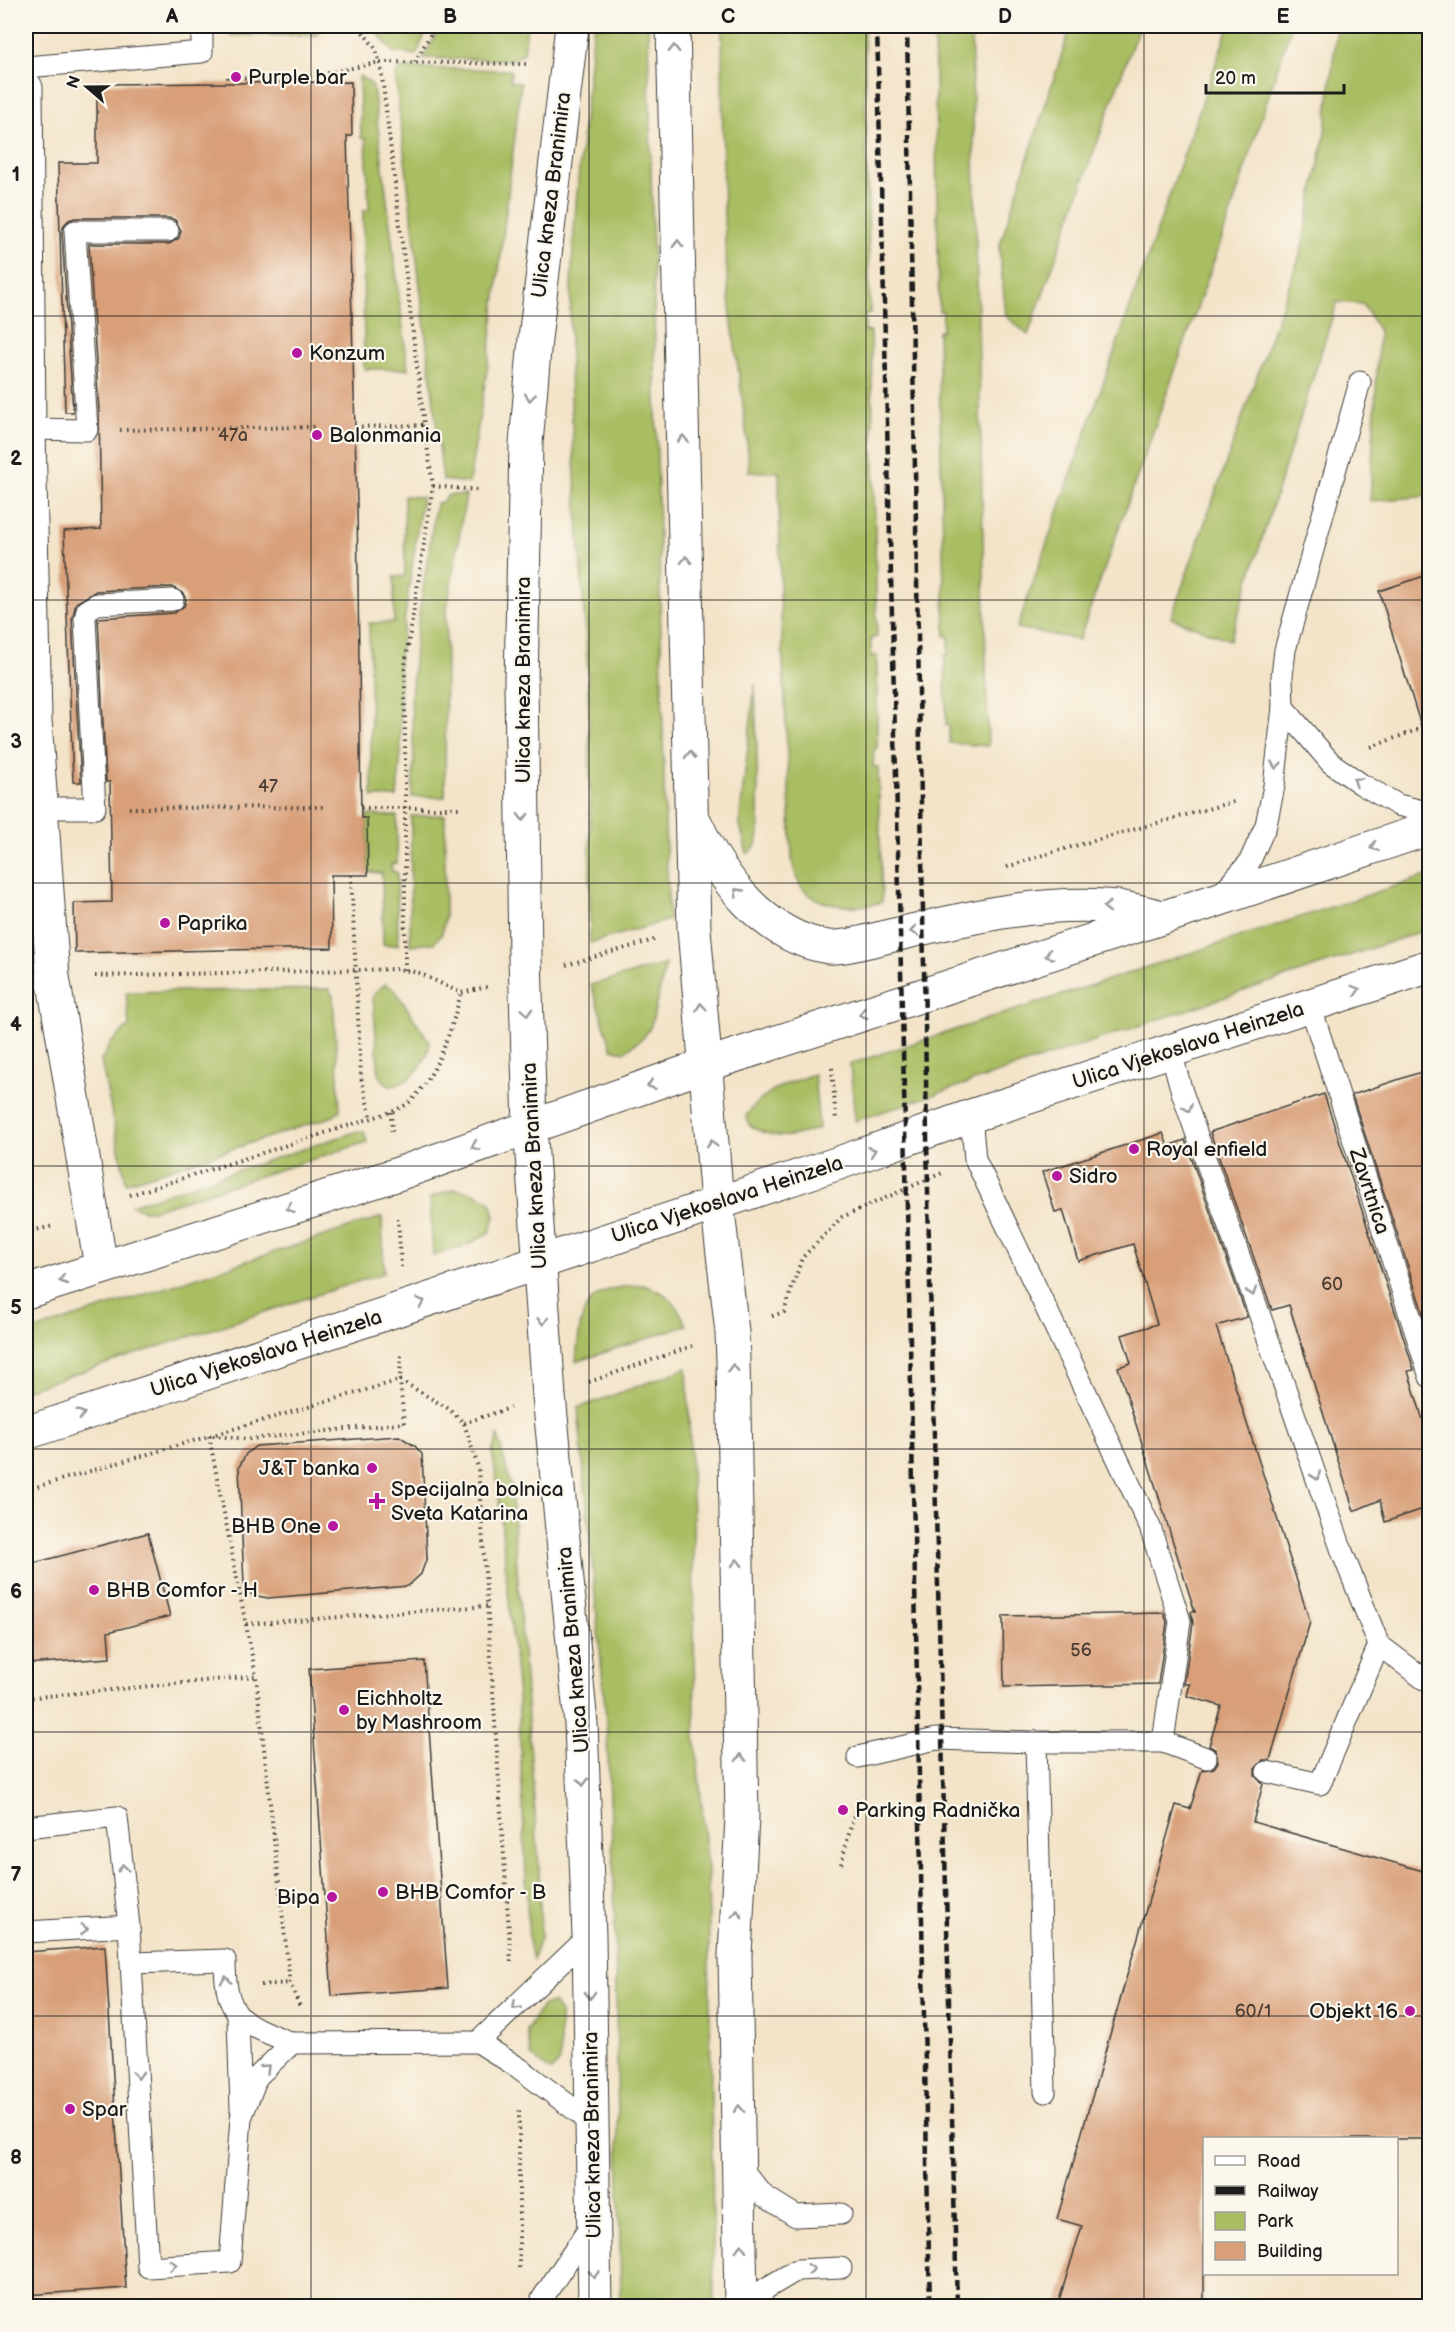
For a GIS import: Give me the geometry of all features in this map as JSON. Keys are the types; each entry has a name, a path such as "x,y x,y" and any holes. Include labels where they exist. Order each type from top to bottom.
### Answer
{"main road":[{"name":"Ulica kneza Branimira","path":"572,26 535,339 526,444 521,683 530,1126 549,1396 581,1724 589,1936 595,2307"},
{"path":"673,26 694,929 717,1202 732,1332 742,1816 735,1954 741,2307"},
{"path":"26,88 29,597 35,720 53,977 101,1268"},
{"path":"692,814 711,855 732,887 755,909 781,928 803,939 829,947 851,945 1008,910 1073,907 1118,908 1164,917"},
{"path":"26,1293 395,1174 706,1065 1214,901 1430,828"},
{"name":"Ulica Vjekoslava Heinzela","path":"26,1433 838,1163 971,1116 1430,966"}],"lane":[{"path":"26,67 202,52 202,26"},
{"path":"29,429 87,430 75,231 168,231"},
{"path":"1214,901 1249,863 1266,825 1274,786 1283,707 1282,676 1288,640 1360,382"},
{"path":"41,808 95,808 85,619 87,610 97,604 173,600"},
{"path":"1283,707 1331,763 1361,784 1398,805 1430,813"},
{"name":"Zavrtnica","path":"1310,1005 1430,1377"},
{"path":"1171,1052 1182,1092 1343,1554 1379,1645 1424,1679 1430,1679"},
{"path":"971,1116 975,1159 1150,1527 1180,1621 1163,1742"},
{"path":"1267,1772 1320,1784 1379,1645"},
{"path":"858,1757 936,1739 1163,1742 1206,1758"},
{"path":"1036,1742 1045,2092"},
{"path":"26,1827 117,1817 129,1926 131,1963 148,2266 230,2262 241,2118 238,2018 225,1987 225,1960 131,1963"},
{"path":"26,1932 129,1926"},
{"path":"478,2042 589,1936"},
{"path":"238,2018 292,2043 478,2042 519,2068 591,2122"},
{"path":"241,2118 257,2078 292,2043"},
{"path":"740,2167 764,2196 796,2216 841,2214"},
{"path":"542,2307 542,2299 593,2223"},
{"path":"755,2307 765,2289 797,2271 813,2268 841,2268"}],"path":[{"path":"358,26 376,49 380,62 433,486 405,666 405,970"},
{"path":"415,62 435,26"},
{"path":"202,52 228,53 228,79 310,77 380,62 530,64"},
{"path":"329,82 330,74"},
{"path":"355,427 424,425"},
{"path":"87,430 314,427"},
{"path":"433,486 477,490"},
{"path":"1367,749 1430,725"},
{"path":"1000,870 1043,855 1233,803"},
{"path":"95,808 323,807"},
{"path":"361,808 459,808"},
{"path":"351,875 362,1077 371,1118"},
{"path":"590,958 661,938"},
{"path":"53,977 405,970 461,993 474,991"},
{"path":"122,1198 391,1112 411,1102 445,1047 461,993"},
{"path":"832,1066 836,1124"},
{"path":"391,1112 392,1138"},
{"path":"772,1316 784,1312 802,1258 842,1217 914,1185"},
{"path":"397,1207 401,1265"},
{"path":"26,1232 56,1225"},
{"path":"583,1384 691,1347"},
{"path":"209,1436 250,1439 404,1423 400,1380 401,1364"},
{"path":"26,1490 400,1380 449,1409 464,1423 478,1467 514,2008"},
{"path":"464,1423 489,1415"},
{"path":"209,1436 256,1676 290,1983 302,2012"},
{"path":"246,1624 487,1606"},
{"path":"26,1698 256,1676"},
{"path":"841,1864 859,1795"},
{"path":"519,2068 519,2271"}],"green space":[{"path":"231,26 322,26 317,35 231,35"},
{"path":"372,26 429,26 416,55 393,52"},
{"path":"441,26 527,26 524,53 513,60 423,58"},
{"path":"594,26 648,26 669,920 590,943 589,696 573,440 570,324 577,196"},
{"path":"722,26 864,26 870,314 865,314 865,331 871,332 877,637 871,638 871,656 877,656 877,748 874,749 873,767 878,767 882,902 862,906 831,904 812,896 799,883 792,859 780,594 779,472 749,472 746,426 730,309 726,253 723,188"},
{"path":"934,26 971,26 988,746 949,743 949,725 946,725 945,655 948,655 949,636 945,636 938,331 942,330 943,311 939,311"},
{"path":"1071,26 1139,26 1028,335 1006,316 999,247"},
{"path":"1229,26 1291,26 1229,218 1079,640 1017,628"},
{"path":"1337,26 1429,26 1429,496 1370,501 1379,331 1363,304 1337,302 1230,640 1171,618 1301,252 1325,133"},
{"path":"401,68 511,70 510,81 521,83 488,364 469,483 443,480 395,75"},
{"path":"359,76 373,87 408,369 364,369 363,211 369,210 366,139 361,138"},
{"path":"448,495 466,495 446,615 445,797 412,797 414,756 411,699 416,636 435,509 437,503 442,502"},
{"path":"404,496 422,497 399,658 401,753 397,797 372,797 369,623 394,622 394,577 405,576"},
{"path":"755,684 759,833 756,845 747,854 740,815"},
{"path":"367,815 397,816 397,863 391,864 392,871 397,872 398,945 383,945 382,873 368,872"},
{"path":"445,815 445,917 442,934 434,943 410,945 411,816"},
{"path":"1429,875 1429,929 855,1121 850,1064"},
{"path":"666,964 651,1026 644,1037 624,1052 612,1049 591,985"},
{"path":"386,984 395,990 429,1041 426,1056 417,1071 404,1082 389,1086 379,1076 373,997 377,990"},
{"path":"329,989 333,996 340,1110 334,1116 126,1183 101,1061 111,1043 129,1026 126,992"},
{"path":"814,1074 819,1128 792,1136 775,1136 749,1125 746,1116 768,1094 784,1085"},
{"path":"358,1131 364,1132 367,1142 153,1210 143,1210 131,1205"},
{"path":"454,1189 475,1193 491,1202 495,1216 490,1232 469,1244 433,1256 430,1198"},
{"path":"382,1217 384,1273 26,1390 26,1333"},
{"path":"643,1285 666,1295 678,1309 687,1325 576,1362 580,1327 588,1304 596,1296 608,1291"},
{"path":"687,1368 693,1519 695,1736 708,1869 714,2306 621,2306 614,1881 606,1717 578,1408"},
{"path":"498,1436 511,1486 539,1868 541,1936 533,1959 529,1946 518,1697 498,1489 492,1452"},
{"path":"553,2003 560,2013 560,2062 551,2071 531,2056 527,2030 542,2006"}],"building":[{"path":"351,82 352,136 347,136 357,504 361,818 367,818 368,875 331,875 332,948 75,953 74,903 112,902 110,782 106,782 98,618 174,613 184,606 186,600 183,593 172,587 96,591 76,603 72,620 81,782 73,782 64,531 101,529 99,412 89,244 169,244 179,238 181,230 175,220 168,218 75,218 64,225 62,232 73,412 65,412 58,163 97,163 97,84"},
{"path":"1430,574 1430,725 1421,726 1379,591"},
{"path":"1430,1069 1430,1334 1352,1095"},
{"path":"1324,1094 1414,1370 1408,1371 1430,1443 1430,1481 1422,1482 1426,1508 1385,1522 1380,1500 1354,1511 1289,1305 1272,1310 1210,1132"},
{"path":"1163,1133 1168,1146 1185,1140 1247,1317 1216,1326 1310,1622 1270,1760 1263,1760 1255,1769 1255,1776 1263,1784 1253,1822 1430,1873 1430,2139 1203,2137 1204,2307 1057,2307 1082,2226 1057,2219 1176,1805 1190,1809 1202,1770 1214,1768 1218,1762 1216,1750 1209,1746 1221,1706 1187,1696 1190,1684 1184,1684 1193,1623 1191,1612 1195,1612 1118,1367 1131,1363 1122,1335 1157,1324 1133,1244 1078,1261 1063,1210 1055,1212 1042,1172"},
{"name":"BHB One","path":"399,1436 415,1446 422,1454 427,1557 421,1574 408,1586 268,1598 252,1595 244,1585 239,1467 246,1454 256,1446"},
{"name":"BHB Comfor - H","path":"148,1533 170,1616 108,1632 110,1658 26,1664 26,1565"},
{"path":"1164,1613 1167,1622 1158,1684 1004,1687 1003,1616"},
{"name":"BHB Comfor - B","path":"424,1661 448,1988 332,1996 309,1669"},
{"name":"Spar","path":"105,1946 126,2288 26,2295 26,1952"}],"railway":[{"path":"877,26 908,1246 930,2306"},
{"path":"907,26 929,1246 957,2306"}],"place":[{"name":"Purple bar","path":"236,77"},
{"name":"Konzum","path":"297,353"},
{"name":"Balonmania","path":"317,435"},
{"name":"Paprika","path":"165,923"},
{"name":"Royal enfield","path":"1134,1149"},
{"name":"Sidro","path":"1057,1176"},
{"name":"J&T banka","path":"372,1468"},
{"name":"Specijalna bolnica Sveta Katarina","path":"377,1501"},
{"name":"BHB One","path":"333,1526"},
{"name":"BHB Comfor - H","path":"94,1590"},
{"name":"Eichholtz by Mashroom","path":"344,1710"},
{"name":"Parking Radnička","path":"843,1810"},
{"name":"BHB Comfor - B","path":"383,1892"},
{"name":"Bipa","path":"332,1897"},
{"name":"Objekt 16","path":"1410,2011"},
{"name":"Spar","path":"70,2109"}]}
